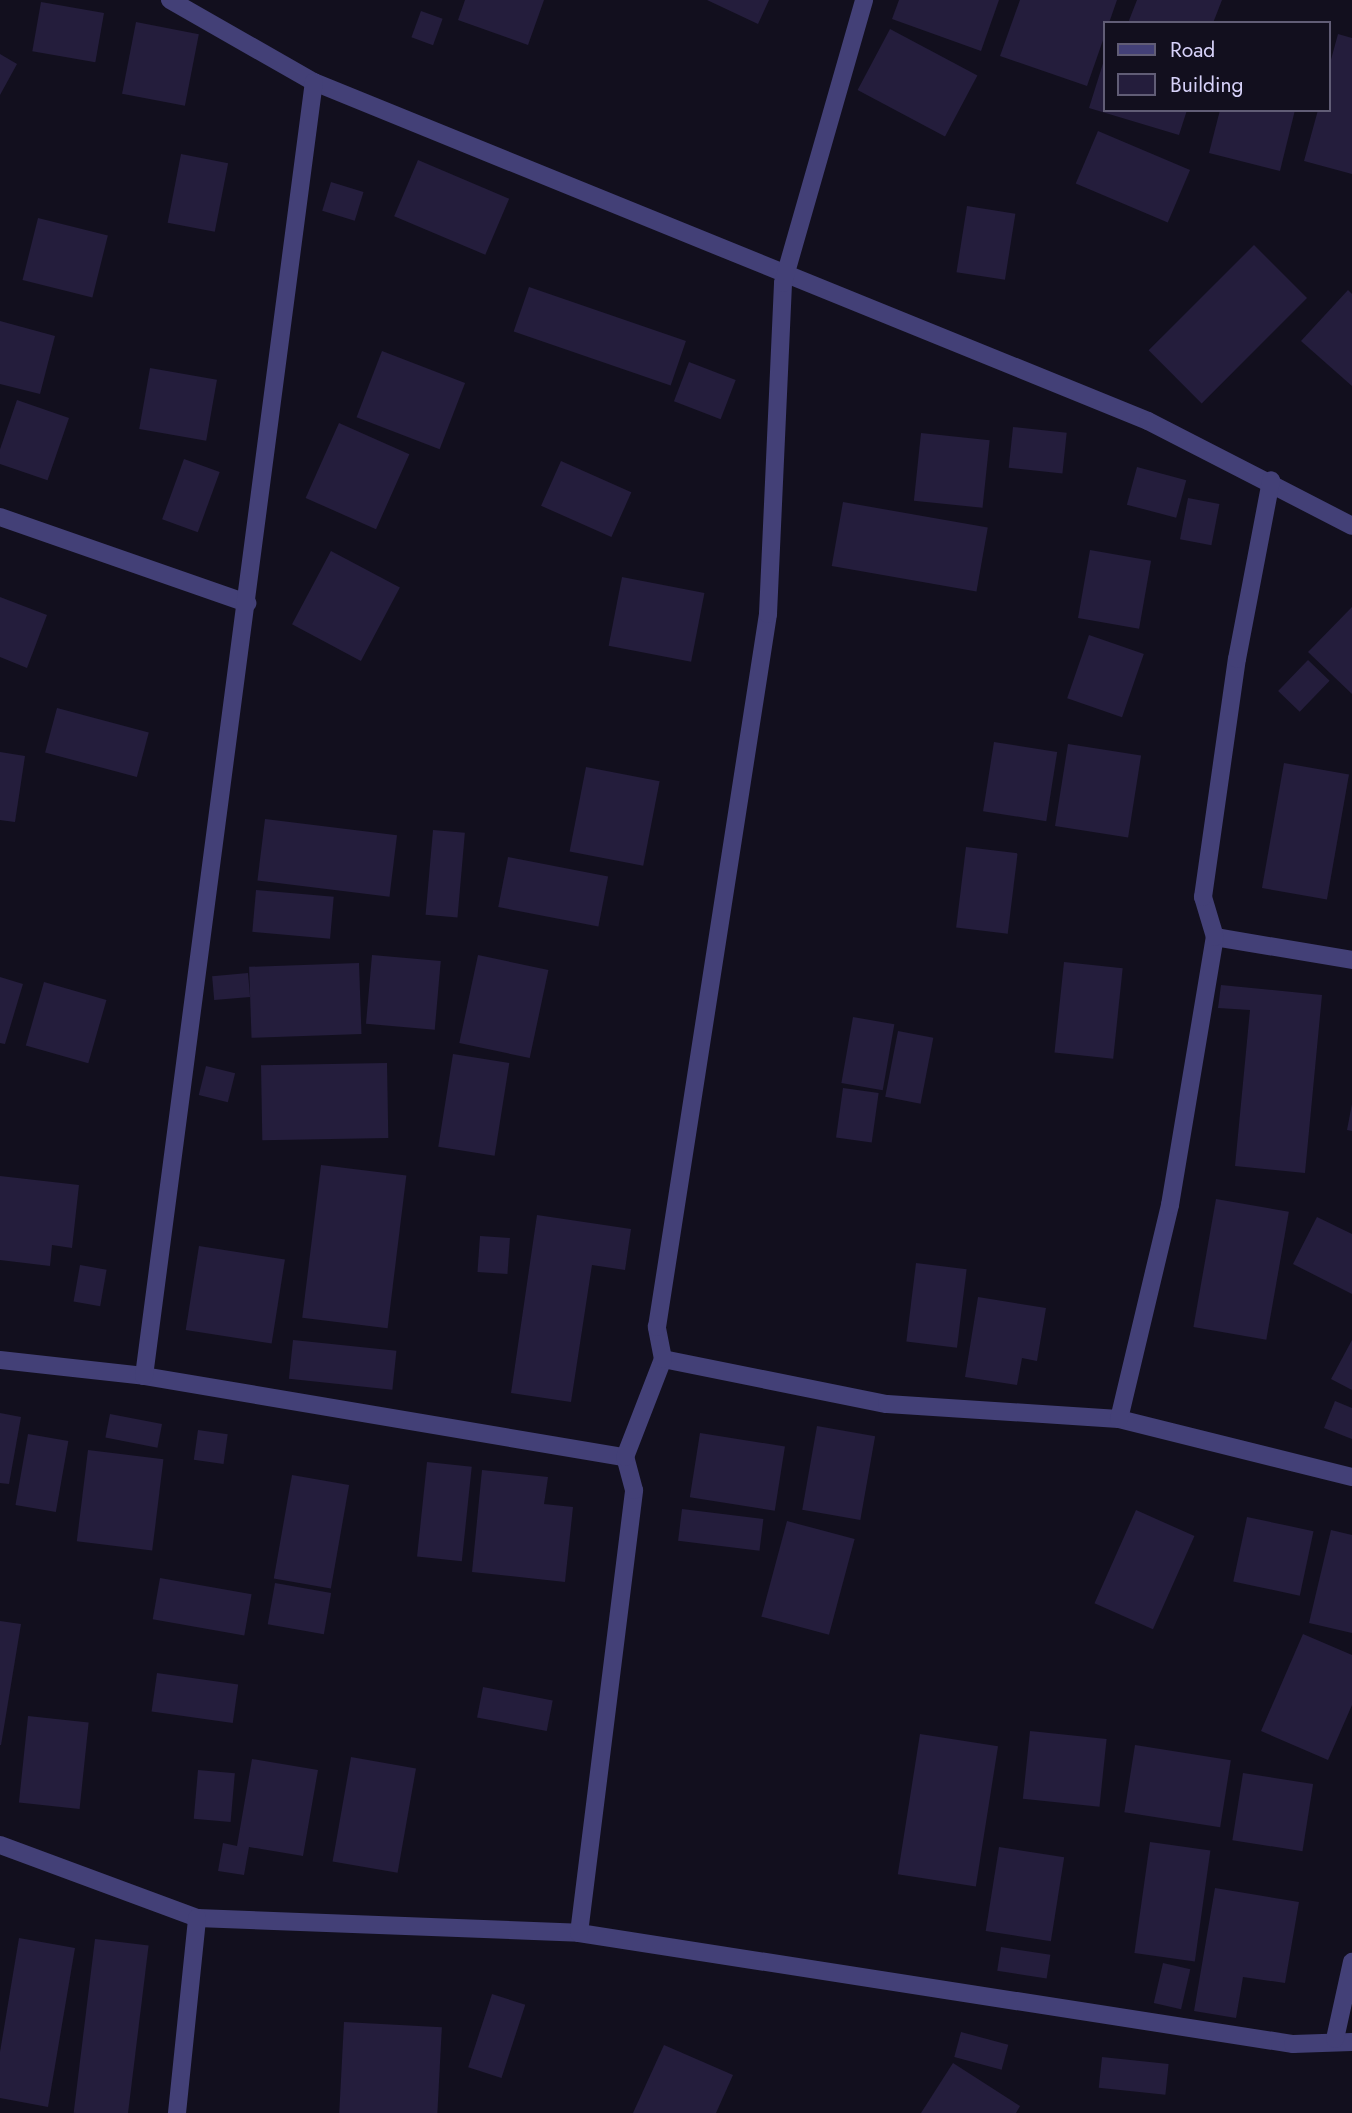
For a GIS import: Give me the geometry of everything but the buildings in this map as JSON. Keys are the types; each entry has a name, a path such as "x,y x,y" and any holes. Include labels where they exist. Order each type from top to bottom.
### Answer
{"street":[{"path":"170,0 314,82 1147,421 1271,480 1352,526"},
{"path":"579,1933 634,1490 625,1457 663,1359 657,1327 768,614 786,274 864,0"},
{"path":"144,1376 314,82"},
{"path":"1119,1419 1170,1205 1215,937 1203,897 1237,659 1271,480"},
{"path":"0,517 247,603"},
{"path":"1215,937 1352,960"},
{"path":"663,1359 887,1404 1119,1419 1352,1477"},
{"path":"0,1360 144,1376 625,1457"},
{"path":"0,1845 197,1918 579,1933 1293,2044 1344,2041 1352,1962"},
{"path":"177,2113 197,1918"}]}
